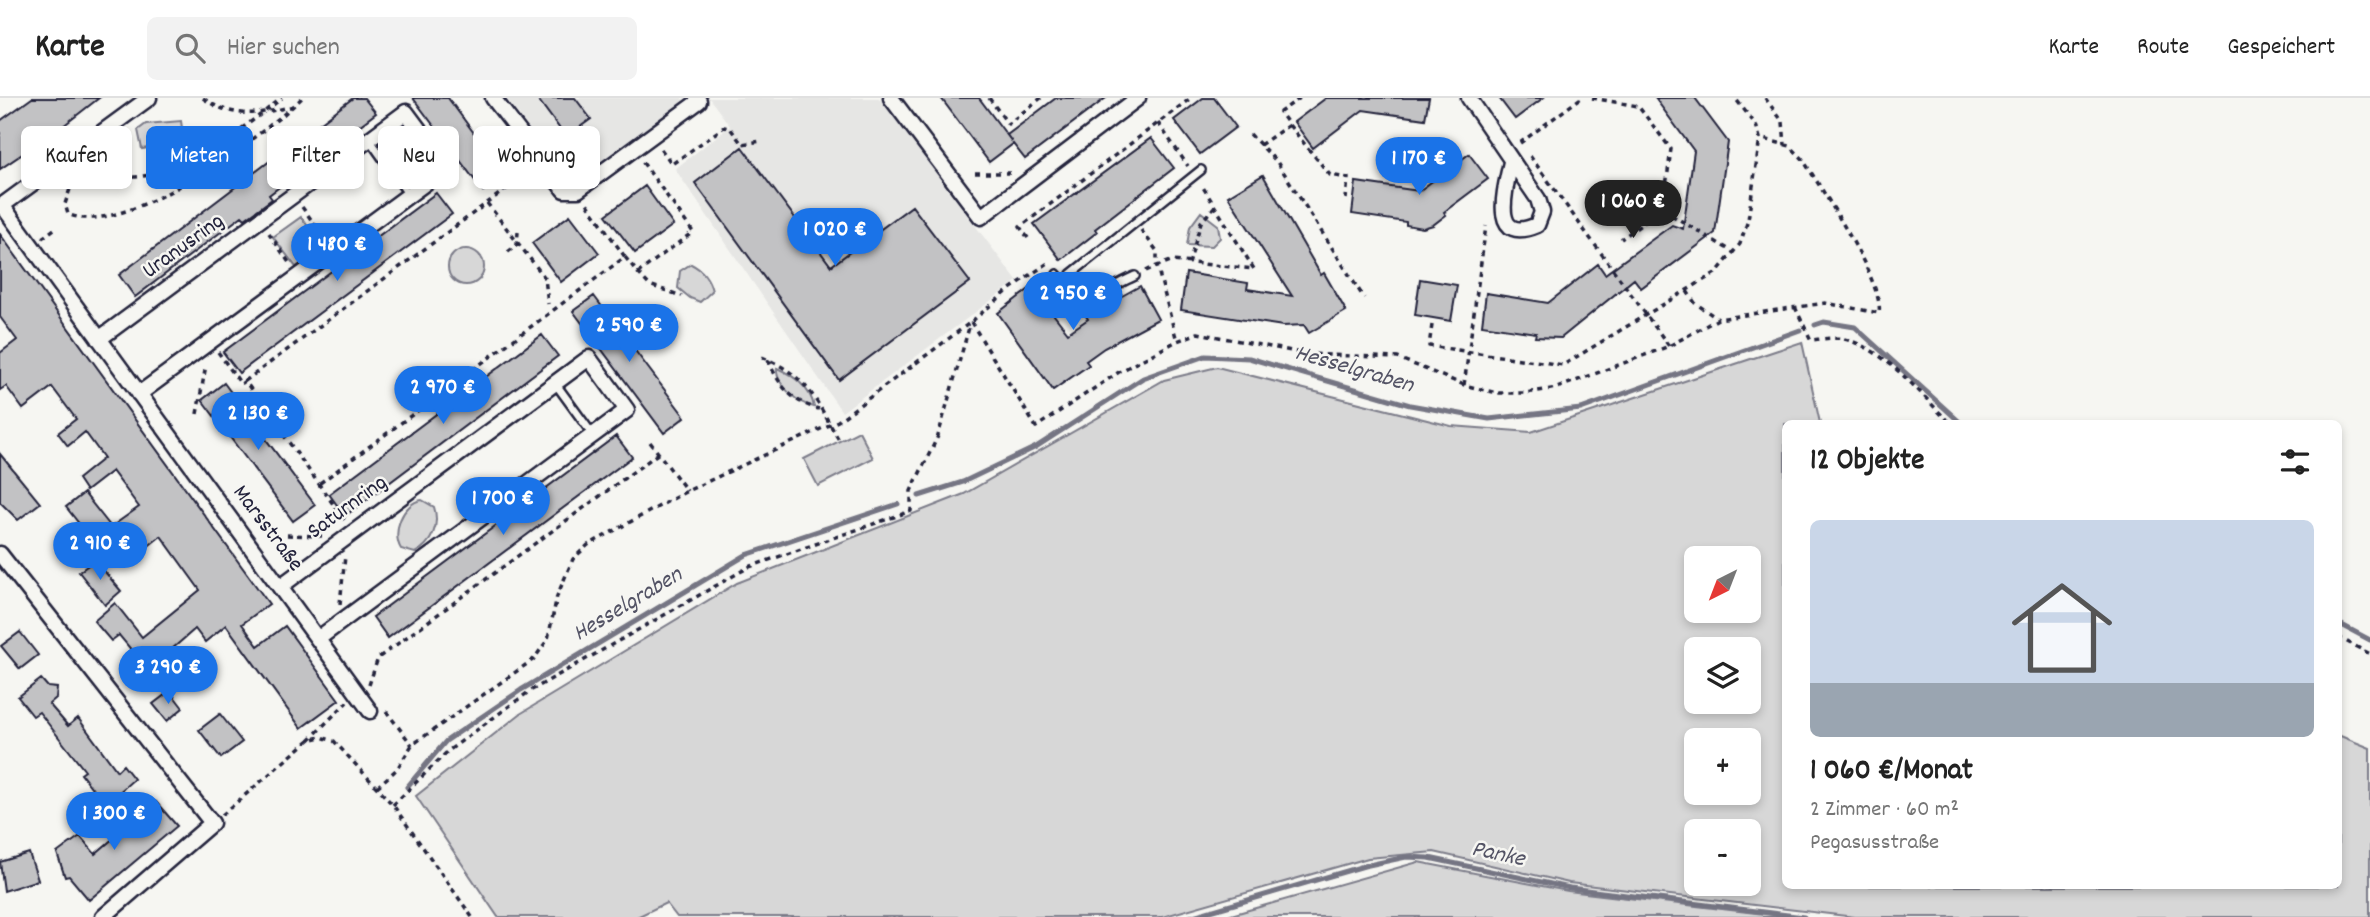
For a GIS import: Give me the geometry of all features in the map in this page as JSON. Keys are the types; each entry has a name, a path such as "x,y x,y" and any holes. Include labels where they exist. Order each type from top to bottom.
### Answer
{"street":[{"path":"1,206 149,98"},
{"path":"493,98 514,126"},
{"path":"891,98 981,217 1138,98"},
{"path":"1469,98 1511,162"},
{"path":"563,189 578,190 697,100"},
{"name":"Uranusring","path":"99,339 406,112 447,167 139,394"},
{"name":"Marsstraße","path":"1,206 370,711"},
{"name":"Saturnring","path":"281,586 589,358 627,410 319,638"},
{"path":"0,554 212,823 155,875 103,917"}],"lane":[{"path":"369,139 409,195"},
{"path":"1071,274 1199,174"},
{"path":"1058,274 1076,295 1086,297 1135,276"},
{"path":"555,383 594,435"}],"path":[{"path":"203,98 222,110 247,115 294,106"},
{"path":"242,126 282,98"},
{"path":"253,140 304,98"},
{"path":"989,98 1008,124 1041,98"},
{"path":"1028,238 1020,228 1191,98"},
{"path":"1300,98 1280,112 1330,175 1348,178 1346,199"},
{"path":"1512,132 1520,143 1580,98"},
{"path":"1592,98 1638,106 1671,149 1663,209 1621,239"},
{"path":"1432,325 1429,346 1563,365 1717,272 1740,244 1748,220 1760,138 1756,125 1735,98"},
{"path":"1765,98 1783,122 1785,145"},
{"path":"1135,276 1171,261 1254,269 1199,174 1158,123"},
{"path":"1260,145 1289,125"},
{"path":"651,136 672,164 724,127 730,128 742,144 761,141"},
{"path":"1250,134 1277,162 1364,298"},
{"path":"971,322 1036,427 1119,372 1177,341 1198,333 1307,354 1398,358 1464,385 1497,393 1557,388 1670,346 1718,319 1825,303 1879,313 1881,305 1864,262 1802,158 1785,145 1760,138"},
{"path":"633,150 693,232 638,273"},
{"path":"1528,154 1670,346"},
{"path":"146,174 132,178 111,177 86,163 71,186 65,204 68,214 79,219 93,220 138,206 172,189"},
{"path":"975,173 1027,173"},
{"path":"210,342 241,384 506,189"},
{"path":"578,190 625,257 649,285 682,296"},
{"path":"293,195 334,250"},
{"path":"487,203 545,278 548,304"},
{"path":"1189,264 1201,222 1216,205"},
{"path":"1663,209 1733,252"},
{"path":"260,219 299,276"},
{"path":"1136,223 1157,251 1157,267 1177,341"},
{"path":"1464,385 1486,226"},
{"path":"508,252 517,245 518,232"},
{"path":"320,483 625,257"},
{"path":"377,787 397,769 412,745 534,659 548,639 557,596 573,559 588,545 687,491 830,425 875,396 1010,289 1048,263"},
{"path":"1687,291 1705,313 1718,319"},
{"path":"1795,307 1811,340 1845,340 1864,348 1894,370 1947,420"},
{"path":"393,805 448,751 530,691 748,567 911,511 911,491 939,436 971,322"},
{"path":"197,414 210,342"},
{"path":"762,357 801,379 839,440"},
{"path":"768,360 786,392 805,405 818,409"},
{"path":"244,382 320,483 318,485 350,535 340,606"},
{"path":"650,442 687,491"},
{"path":"212,823 369,686 378,658 659,453"},
{"path":"287,534 350,535"},
{"path":"2342,639 2370,654"},
{"path":"370,711 387,711 412,745"},
{"path":"309,740 321,737 334,741 377,787 393,805 472,917"}],"shaded area":[{"path":"506,98 683,100 672,117 600,164 600,126 527,126"},
{"path":"709,98 879,98 1017,281 842,412 675,169 730,126"},
{"path":"181,121 182,126 146,126 146,148 142,149 138,130 146,124"},
{"path":"1201,212 1218,225 1220,238 1212,246 1187,245 1190,227"},
{"path":"301,217 324,247 296,267 273,237"},
{"path":"466,249 479,254 484,267 479,280 466,285 453,280 448,267 453,254"},
{"path":"691,264 705,275 712,291 700,302 678,288 680,271"},
{"path":"1802,342 1819,420 1782,420 1782,889 2342,889 2342,737 2370,748 2370,917 1855,917 1569,883 1434,852 1368,858 1162,917 677,917 666,903 637,917 498,917 416,796 520,714 737,583 964,494 1164,380 1217,367 1451,426 1531,432"},
{"path":"777,368 800,383 809,394 814,407 801,402 784,387"},
{"path":"859,431 873,458 818,486 804,459"},
{"path":"422,500 434,507 436,521 430,539 415,553 401,549 398,527 409,507"},
{"path":"1418,862 1568,891 1791,917 1224,917"}],"building":[{"path":"32,98 99,98 63,126 21,126 21,155 0,169 0,121"},
{"path":"353,98 364,98 376,113 359,126 316,126"},
{"path":"413,98 448,98 473,132 473,178 459,159 459,126 434,126"},
{"path":"537,98 575,98 591,119 581,126 558,126"},
{"path":"941,98 979,98 1012,142 1007,135 1056,98 1106,98 1025,159 1013,144 989,162"},
{"path":"1203,98 1214,98 1236,127 1200,154 1174,120"},
{"path":"1326,98 1429,98 1425,119 1363,110 1313,148 1294,122"},
{"path":"1499,98 1543,98 1515,119"},
{"path":"1655,98 1695,98 1728,142 1715,233 1641,288 1634,279 1561,338 1535,337 1536,333 1482,325 1486,293 1548,303 1598,264 1605,274 1672,225 1683,229 1694,151"},
{"path":"1151,138 1174,168 1095,229 1097,232 1061,260 1034,224"},
{"path":"742,147 831,266 912,206 970,282 839,380 695,183"},
{"path":"1469,154 1488,179 1444,212 1446,215 1433,225 1423,228 1406,225 1406,222 1352,214 1356,182 1419,191"},
{"path":"267,163 267,189 277,189 269,195 272,199 245,219 242,216 135,297 119,275 233,189 253,189 253,174"},
{"path":"1263,175 1321,275 1324,273 1346,311 1309,333 1304,325 1283,326 1181,310 1186,273 1248,283 1247,289 1292,296 1228,196"},
{"path":"645,186 673,225 635,253 606,215"},
{"path":"436,193 452,214 239,373 223,352"},
{"path":"570,215 599,253 561,282 532,243"},
{"path":"0,234 269,604 242,624 258,646 285,626 339,700 301,728 226,625 205,642 195,629 148,670 119,635 111,641 94,621 115,603 142,637 200,590 161,536 142,551 131,537 99,563 92,546 95,544 66,507 84,493 111,527 139,507 112,471 86,491 78,479 104,458 85,432 68,446 58,433 76,419 52,387 23,409 6,386 0,390 0,353 17,340 0,317"},
{"path":"1420,279 1457,285 1451,321 1415,315"},
{"path":"1140,286 1158,319 1104,348 1086,361 1089,365 1053,390 998,313 1032,287 1068,333 1088,319 1086,316"},
{"path":"594,296 685,417 664,433 573,311"},
{"path":"542,335 558,356 345,516 329,494"},
{"path":"224,383 315,505 293,521 202,400"},
{"path":"616,436 632,457 388,638 373,617"},
{"path":"0,454 40,503 18,520 0,502"},
{"path":"95,560 121,591 105,605 79,572"},
{"path":"20,632 38,655 20,669 1,646"},
{"path":"41,679 48,687 57,688 56,698 49,704 68,726 78,718 117,771 123,765 134,779 105,805 81,774 85,771 39,712 33,716 18,697"},
{"path":"170,691 183,708 167,721 153,704"},
{"path":"220,714 242,742 221,758 199,730"},
{"path":"156,802 177,826 89,900 69,876 65,877 57,853 80,836 95,854"},
{"path":"29,853 38,880 4,891 0,862"}],"waterway":[{"name":"Hesselgraben","path":"1815,325 1824,322 1855,327 1958,420"},
{"name":"Hesselgraben","path":"919,496 963,482 1036,447 1143,378 1205,356 1249,358 1410,405 1489,419 1581,409 1800,330"},
{"name":"Hesselgraben","path":"407,787 446,741 521,690 746,555 898,504"},
{"name":"Hesselgraben","path":"2342,625 2370,640"},
{"name":"Panke","path":"1190,917 1364,866 1406,857 1429,858 1570,888 1804,917"}]}
